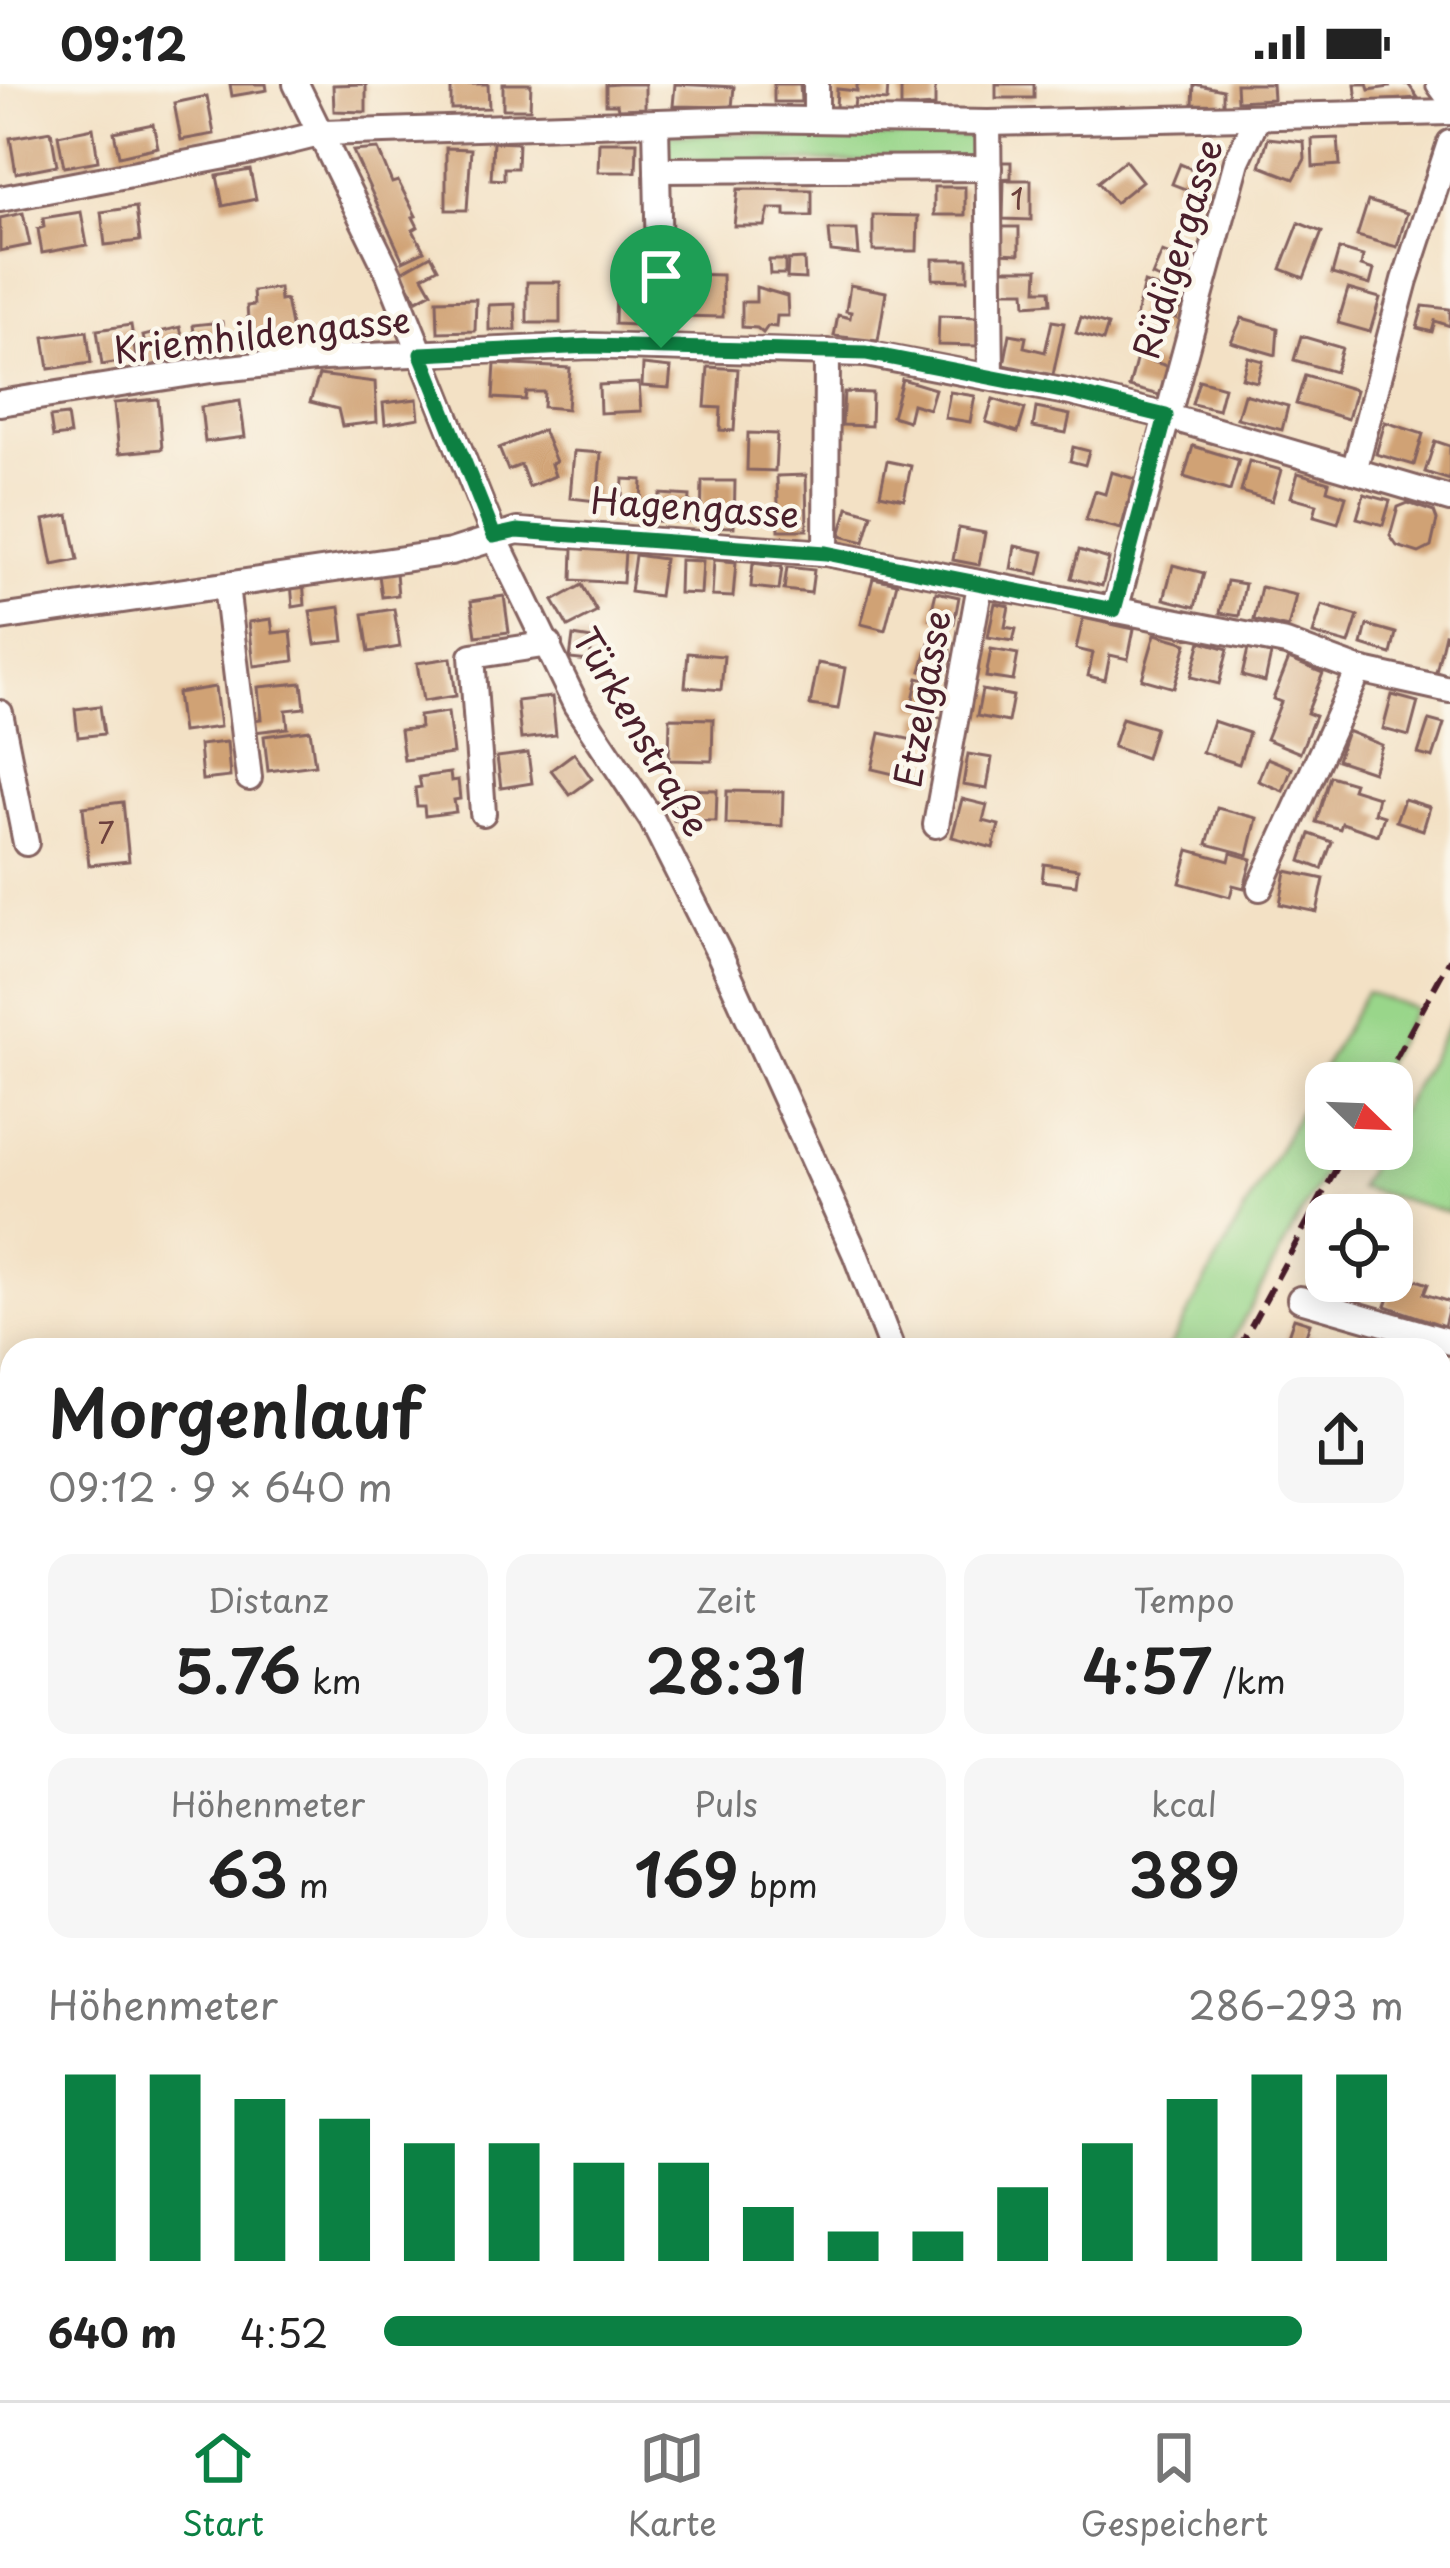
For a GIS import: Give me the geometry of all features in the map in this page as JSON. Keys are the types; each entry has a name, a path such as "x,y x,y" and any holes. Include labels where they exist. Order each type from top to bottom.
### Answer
{"street":[{"name":"Türkenstraße","path":"296,84 389,274 494,536 576,705 652,820 720,955 855,1252 887,1338"},
{"path":"816,119 817,84"},
{"path":"1439,84 1450,98"},
{"path":"0,199 322,133 816,119 988,123 1450,112"},
{"name":"Rüdigergasse","path":"1114,610 1238,161 1257,118"},
{"path":"988,123 992,377"},
{"path":"656,124 661,348"},
{"path":"1354,471 1405,280 1450,143"},
{"path":"657,170 989,168"},
{"name":"Kriemhildengasse","path":"0,403 211,370 324,358 591,346 866,353 1166,416 1450,499"},
{"path":"826,553 827,352"},
{"name":"Hagengasse","path":"0,617 452,552 517,531 826,553 1286,643 1359,670 1450,690"},
{"name":"Etzelgasse","path":"936,825 980,585"},
{"path":"226,586 249,778"},
{"path":"483,813 472,656 549,644"},
{"path":"1260,888 1359,670"},
{"path":"0,712 26,843"},
{"path":"1300,1299 1436,1338"}],"green space":[{"path":"661,134 977,136 976,163 661,161"},
{"path":"1365,992 1415,1008 1385,1062 1326,1062"},
{"path":"1450,1022 1450,1213 1413,1203 1413,1194 1383,1194 1358,1187 1367,1170 1413,1170 1413,1088"},
{"path":"1305,1101 1305,1170 1326,1170 1312,1194 1305,1194 1305,1207 1234,1338 1175,1338"}],"building":[{"path":"230,84 266,84 267,90 232,96"},
{"path":"366,84 366,112 334,111 333,85"},
{"path":"451,84 488,84 489,108 451,109"},
{"path":"503,84 531,84 530,109 503,109"},
{"path":"645,84 645,108 618,109 617,104 606,104 606,85"},
{"path":"675,84 734,87 732,107 673,106"},
{"path":"774,84 800,84 801,102 774,102"},
{"path":"857,84 888,84 887,101 855,99 854,108 836,107 837,89 857,91"},
{"path":"996,84 1034,84 1034,98 996,98"},
{"path":"1194,84 1223,90 1223,105 1193,104"},
{"path":"1236,84 1272,84 1273,99 1237,101"},
{"path":"1355,84 1367,84 1369,90 1408,84 1418,98 1357,102"},
{"path":"935,86 935,106 901,108 901,88"},
{"path":"207,96 214,134 181,140 174,103"},
{"path":"153,124 158,147 119,156 114,132"},
{"path":"93,128 98,161 64,167 58,135"},
{"path":"51,131 57,165 16,173 10,138"},
{"path":"1268,138 1304,142 1305,159 1294,179 1260,166"},
{"path":"1338,138 1340,165 1313,167 1312,139"},
{"path":"493,142 518,143 517,168 504,168 504,180 491,179"},
{"path":"599,142 637,142 636,172 598,172"},
{"path":"446,148 471,149 467,210 446,210"},
{"path":"378,149 392,183 398,181 416,216 418,227 413,230 424,251 403,261 353,151"},
{"path":"1125,160 1142,181 1115,203 1098,182"},
{"path":"997,162 1011,162 1011,178 997,179"},
{"path":"1180,164 1211,177 1203,196 1172,184"},
{"path":"250,170 256,199 223,206 217,176"},
{"path":"1004,180 1031,180 1031,220 1003,219"},
{"path":"934,187 965,187 965,215 934,215"},
{"path":"738,189 812,190 812,216 785,216 785,209 769,209 765,226 734,226"},
{"path":"1368,201 1407,213 1397,247 1357,236"},
{"path":"136,207 140,241 105,245 101,212"},
{"path":"81,212 87,245 42,253 38,229 44,227 43,218"},
{"path":"23,213 30,245 0,251 0,218"},
{"path":"873,215 918,216 917,251 873,251"},
{"path":"1299,223 1322,232 1304,278 1281,269"},
{"path":"1000,227 1019,227 1019,254 999,253"},
{"path":"829,230 857,230 859,255 831,252"},
{"path":"1339,249 1363,256 1361,266 1374,270 1370,285 1332,274"},
{"path":"1162,252 1193,264 1183,288 1152,276"},
{"path":"431,255 438,268 423,276 432,292 417,300 401,272"},
{"path":"804,259 805,279 787,278 788,260"},
{"path":"933,259 968,259 968,280 933,279"},
{"path":"769,260 785,260 785,274 770,274"},
{"path":"1003,269 1038,269 1037,290 1050,290 1051,303 1026,305 1025,291 1003,291"},
{"path":"679,274 722,275 723,317 680,316"},
{"path":"527,282 560,282 560,323 527,323"},
{"path":"1144,283 1183,296 1164,335 1134,325"},
{"path":"850,285 886,292 878,341 834,336 838,315 850,318 851,312 846,311"},
{"path":"616,286 636,287 635,325 615,324"},
{"path":"756,287 787,296 788,316 777,316 776,327 768,326 763,333 742,327 742,302 756,302"},
{"path":"279,288 280,301 286,300 296,352 283,353 282,345 250,348 247,306 254,305 253,291"},
{"path":"1348,289 1380,298 1370,332 1338,323"},
{"path":"476,299 475,331 438,332 437,300"},
{"path":"515,304 516,330 489,330 489,305"},
{"path":"1423,306 1450,309 1450,326 1435,321 1432,332 1417,328"},
{"path":"939,316 977,317 977,346 938,345"},
{"path":"1081,317 1108,325 1103,341 1076,333"},
{"path":"1242,318 1278,328 1276,355 1231,342"},
{"path":"1052,321 1064,323 1053,375 1004,365 1010,334 1026,337 1024,347 1045,352"},
{"path":"222,322 226,355 197,358 193,325"},
{"path":"131,325 136,359 102,365 97,330"},
{"path":"180,327 187,357 150,366 143,336"},
{"path":"87,331 91,363 49,369 44,337"},
{"path":"1301,336 1342,348 1335,372 1294,360"},
{"path":"1137,357 1171,367 1163,396 1129,387"},
{"path":"1248,357 1263,361 1257,382 1242,378"},
{"path":"495,364 570,368 567,409 543,407 544,392 526,392 525,400 493,398"},
{"path":"643,365 671,368 669,388 642,386"},
{"path":"708,367 738,369 734,431 720,430 721,408 705,407"},
{"path":"319,375 375,382 377,422 342,426 338,409 310,402"},
{"path":"1305,375 1356,390 1348,419 1296,404"},
{"path":"902,379 935,389 929,409 912,404 908,421 892,416"},
{"path":"1199,380 1224,387 1218,410 1192,404"},
{"path":"639,383 641,411 600,413 599,385"},
{"path":"844,392 872,393 871,426 842,425"},
{"path":"950,392 975,396 970,422 945,418"},
{"path":"1244,394 1288,406 1282,430 1237,418"},
{"path":"158,399 162,449 119,453 114,403"},
{"path":"417,399 419,418 385,424 383,403"},
{"path":"993,399 1025,409 1018,432 986,422"},
{"path":"240,401 245,437 205,442 201,407"},
{"path":"1036,408 1070,415 1066,433 1033,427"},
{"path":"67,415 70,435 53,437 50,417"},
{"path":"1385,422 1423,434 1414,465 1376,454"},
{"path":"543,430 556,462 551,464 555,476 529,487 521,465 508,470 499,448"},
{"path":"748,433 777,434 775,471 747,470"},
{"path":"1435,441 1450,446 1450,480 1425,472"},
{"path":"1193,446 1239,460 1230,491 1184,477"},
{"path":"1073,447 1089,451 1085,465 1070,461"},
{"path":"574,451 601,453 597,501 570,498"},
{"path":"887,461 911,466 904,499 880,494"},
{"path":"1249,461 1281,470 1272,501 1241,492"},
{"path":"1111,472 1135,479 1121,529 1086,520 1095,491 1105,494"},
{"path":"1298,473 1329,482 1327,490 1346,496 1338,523 1314,516 1317,504 1291,497"},
{"path":"806,475 807,530 779,530 777,476"},
{"path":"623,479 642,480 641,503 648,503 648,516 621,514"},
{"path":"702,481 735,481 734,527 701,526"},
{"path":"660,494 690,496 688,522 658,521"},
{"path":"1364,494 1390,501 1383,525 1357,518"},
{"path":"1408,503 1434,512 1437,520 1431,547 1419,553 1397,546 1390,536 1398,507"},
{"path":"848,507 872,514 864,542 840,536"},
{"path":"69,515 78,560 53,565 44,520"},
{"path":"959,528 985,533 979,565 953,560"},
{"path":"1015,546 1044,552 1039,574 1011,569"},
{"path":"573,548 625,551 623,583 572,580"},
{"path":"1079,550 1109,559 1102,586 1071,578"},
{"path":"635,555 664,559 659,596 630,592"},
{"path":"680,560 703,561 701,594 679,593"},
{"path":"714,560 736,562 733,597 712,596"},
{"path":"753,563 782,567 779,590 751,587"},
{"path":"1173,565 1204,573 1195,607 1164,599"},
{"path":"787,567 814,570 811,593 784,590"},
{"path":"396,573 398,595 382,597 379,575"},
{"path":"873,578 897,583 885,630 861,624"},
{"path":"303,581 305,605 293,607 291,582"},
{"path":"1227,581 1245,584 1239,616 1220,613"},
{"path":"582,585 597,612 568,627 553,601"},
{"path":"1261,587 1296,595 1288,628 1254,620"},
{"path":"936,592 959,597 954,623 930,618"},
{"path":"504,596 509,632 476,636 471,601"},
{"path":"995,603 1009,606 1005,627 1016,629 1013,641 988,637"},
{"path":"1322,605 1358,616 1349,644 1313,634"},
{"path":"340,607 344,641 315,644 310,611"},
{"path":"394,609 400,647 369,652 363,614"},
{"path":"1083,618 1134,629 1128,659 1110,655 1105,680 1088,676 1093,653 1076,649"},
{"path":"271,619 273,633 291,631 294,661 254,666 249,622"},
{"path":"1367,625 1396,633 1391,654 1362,645"},
{"path":"1155,634 1187,643 1174,688 1142,679"},
{"path":"1445,634 1450,636 1450,676 1436,672"},
{"path":"573,636 592,639 590,661 570,659"},
{"path":"1201,641 1228,649 1219,684 1191,677"},
{"path":"929,643 950,650 942,677 921,671"},
{"path":"991,649 1018,654 1013,681 986,677"},
{"path":"1248,649 1271,654 1265,682 1242,676"},
{"path":"688,653 724,656 721,690 685,687"},
{"path":"451,658 456,696 423,701 417,663"},
{"path":"1289,659 1323,673 1307,713 1315,716 1300,753 1266,739 1281,702 1273,699"},
{"path":"818,663 845,668 838,709 810,705"},
{"path":"918,678 939,683 932,712 911,708"},
{"path":"302,683 305,708 286,710 288,728 254,732 253,720 261,719 258,687"},
{"path":"215,687 220,727 182,732 177,693"},
{"path":"982,690 1013,696 1008,722 977,716"},
{"path":"1392,695 1418,702 1409,736 1383,729"},
{"path":"552,697 556,735 521,739 517,701"},
{"path":"100,706 104,734 78,737 75,709"},
{"path":"448,712 453,754 404,760 400,730 420,728 419,716"},
{"path":"919,714 945,718 943,731 917,728"},
{"path":"670,718 713,719 712,761 669,760"},
{"path":"1122,718 1155,728 1146,758 1113,747"},
{"path":"1429,720 1444,724 1433,758 1418,754"},
{"path":"1213,721 1249,733 1239,764 1202,752"},
{"path":"310,730 315,765 268,771 264,736"},
{"path":"1347,731 1382,745 1373,772 1337,760"},
{"path":"880,733 927,743 919,780 872,769"},
{"path":"227,742 230,777 202,780 199,745"},
{"path":"528,753 532,783 501,788 497,757"},
{"path":"574,753 592,779 570,795 551,770"},
{"path":"968,754 992,758 987,789 963,785"},
{"path":"1267,758 1292,768 1283,791 1258,781"},
{"path":"450,773 451,781 458,780 456,812 425,816 424,806 417,806 419,777"},
{"path":"1330,776 1378,797 1374,813 1384,816 1378,835 1342,823 1340,829 1316,822"},
{"path":"675,789 717,790 716,821 674,820"},
{"path":"727,791 783,792 782,826 726,824"},
{"path":"962,799 987,805 983,821 999,825 993,848 952,837"},
{"path":"1404,799 1430,807 1423,830 1396,821"},
{"path":"123,802 129,861 89,865 83,807"},
{"path":"1217,808 1257,818 1248,855 1207,844"},
{"path":"1310,834 1332,842 1322,869 1301,861"},
{"path":"1189,850 1229,861 1231,853 1252,859 1244,888 1233,885 1230,897 1180,883"},
{"path":"1044,864 1078,869 1076,885 1042,881"},
{"path":"1286,871 1324,879 1317,912 1280,904"},
{"path":"1413,1279 1428,1284 1424,1294 1450,1302 1444,1326 1386,1306 1387,1302 1413,1302"},
{"path":"1294,1318 1310,1323 1306,1335 1316,1338 1287,1338"}],"railway":[{"path":"1394,1062 1450,959"},
{"path":"1245,1338 1336,1170"}],"route":[{"path":"591,346 661,348 866,353 1166,416 1114,610 826,553 517,531 494,536 421,354 591,346"}]}
